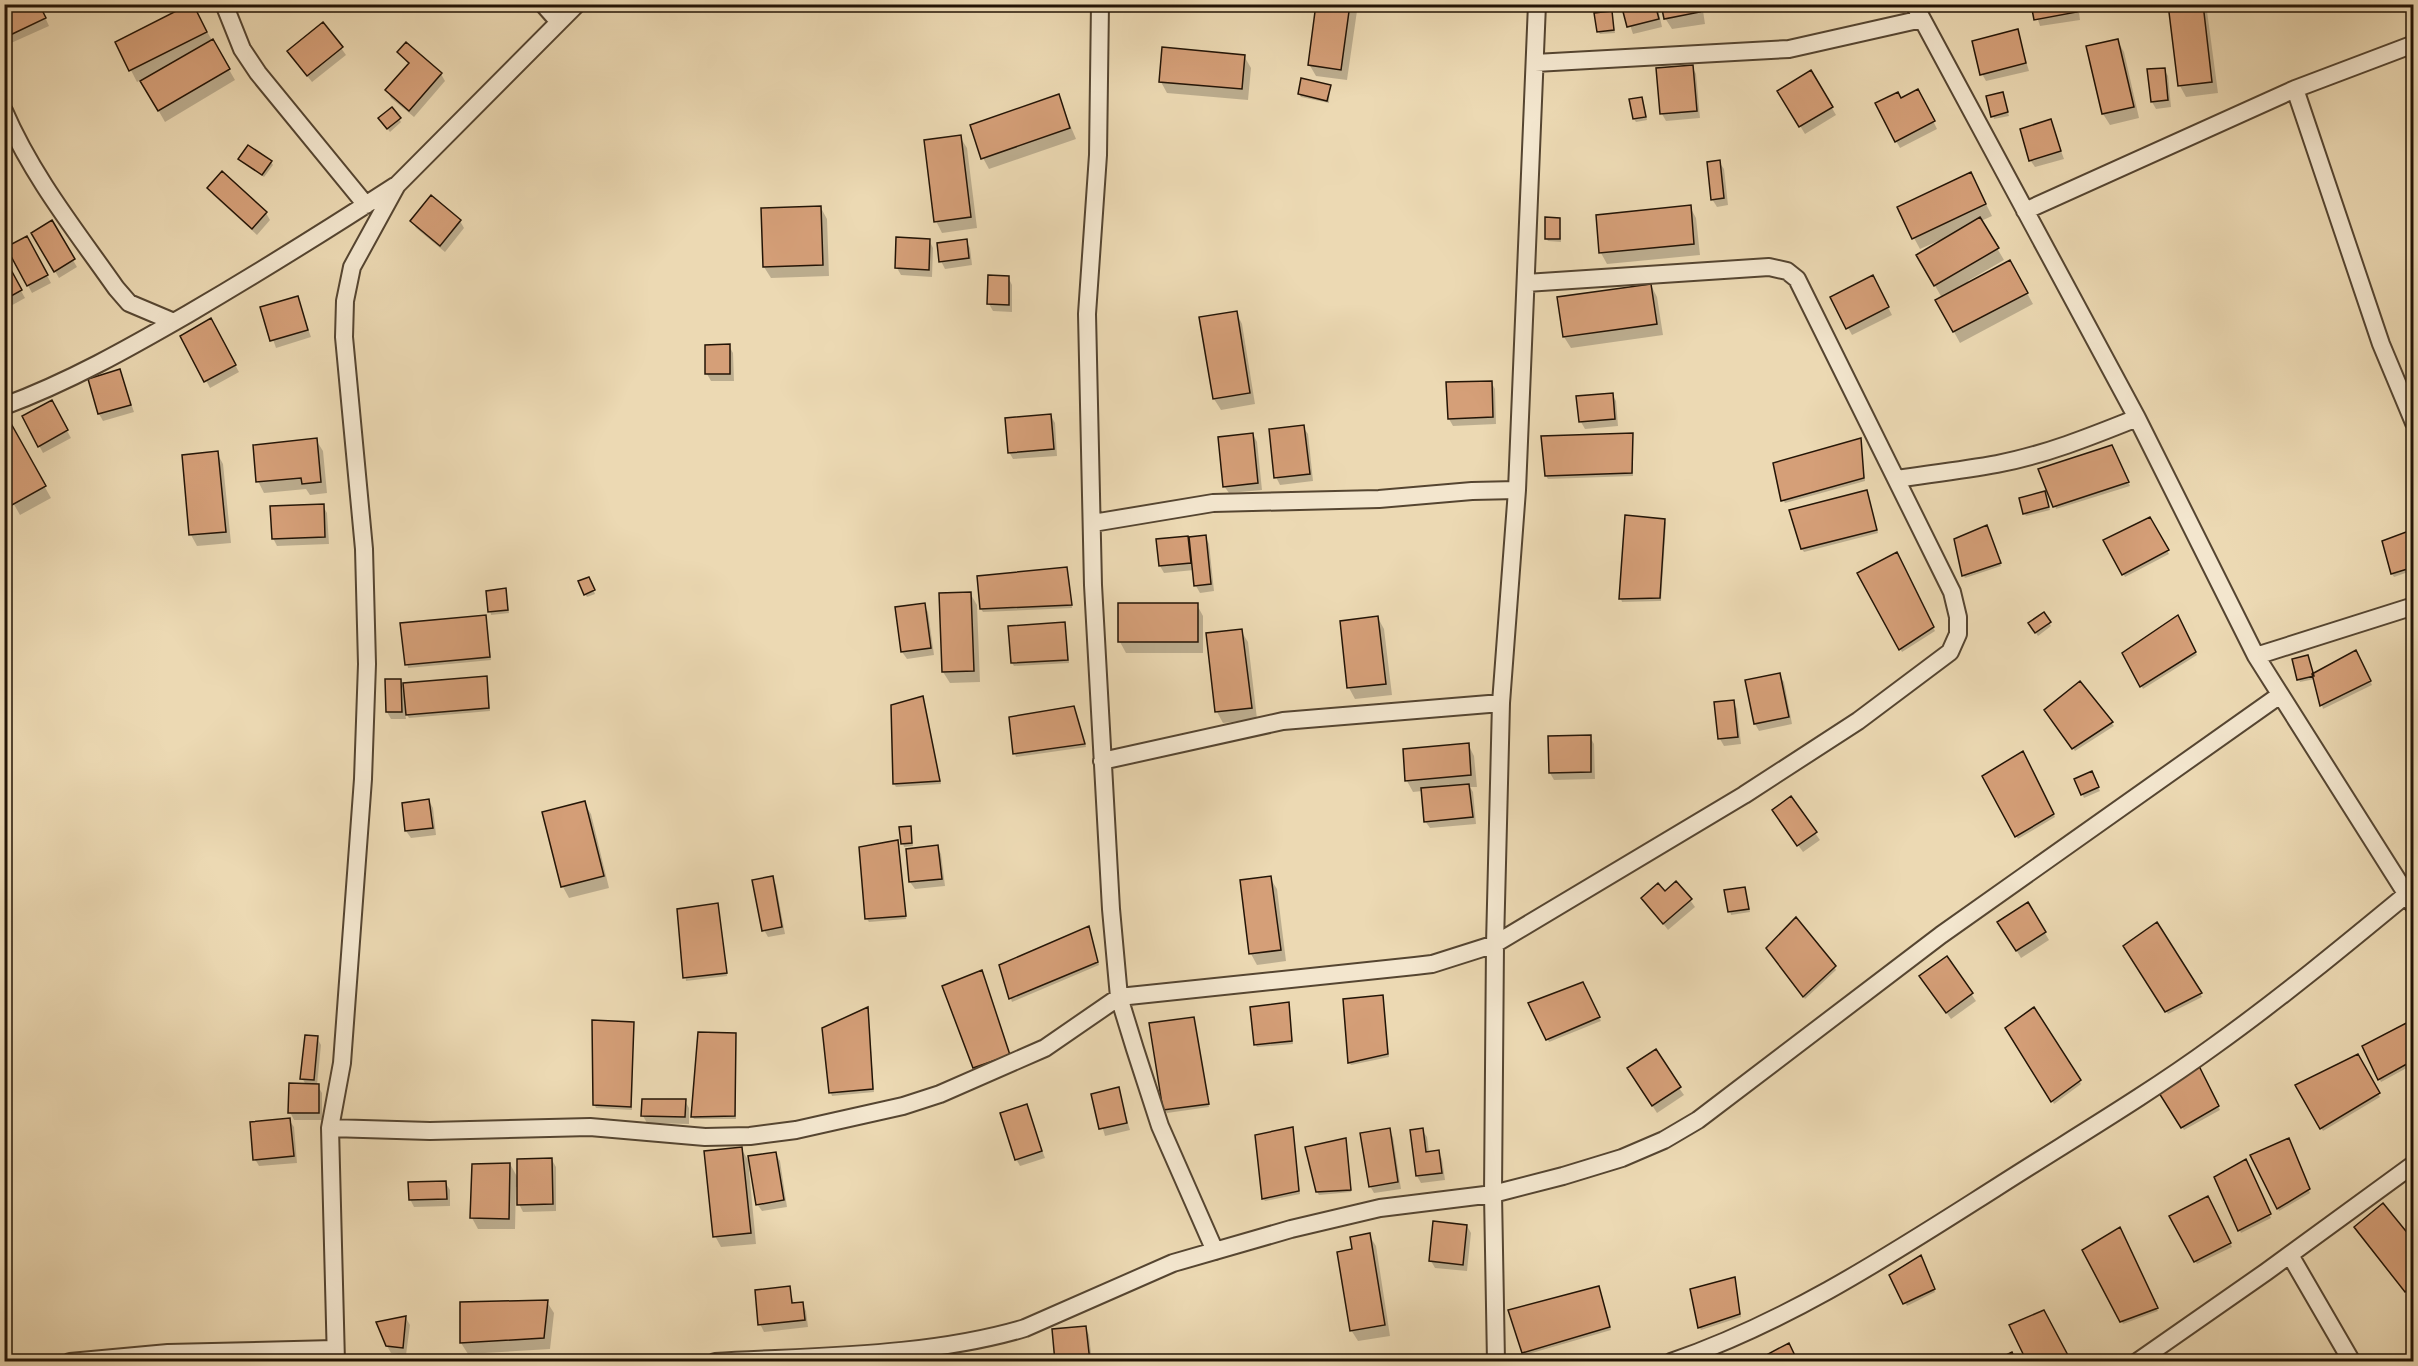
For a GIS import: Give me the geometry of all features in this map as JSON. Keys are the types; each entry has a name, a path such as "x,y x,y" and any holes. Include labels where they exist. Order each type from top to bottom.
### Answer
{"street":[{"path":"224,4 242,48 258,73 366,205"},
{"path":"543,4 559,22"},
{"path":"4,406 80,374 174,322 275,263 397,185 577,4"},
{"path":"1100,4 1098,155 1087,314 1093,585 1102,761 1119,997 1160,1126 1215,1251"},
{"path":"1496,1362 1493,1194 1495,944 1501,703 1517,490 1537,4"},
{"path":"1535,63 1789,49 1918,12 2137,418 2256,656 2410,900 2213,1047 1939,1224 1822,1296 1772,1322 1723,1344 1671,1362"},
{"path":"2025,211 2295,89 2414,44"},
{"path":"2295,89 2381,344 2414,423"},
{"path":"4,111 23,152 42,183 116,288 129,303 174,322"},
{"path":"70,1362 168,1353 335,1355 330,1128 342,1063 363,779 367,664 364,549 344,337 345,301 352,267 397,185"},
{"path":"330,1128 430,1131 590,1127 705,1137 750,1136 796,1130 903,1106 940,1094 1046,1047 1119,997 1423,965 1495,944 1744,795 1858,721 1950,652 1958,634 1958,617 1952,592 1797,279 1787,272 1769,267 1526,283"},
{"path":"1896,479 2006,462 2083,440 2137,418"},
{"path":"1093,523 1213,503 1379,499 1472,491 1517,490"},
{"path":"2256,656 2414,606"},
{"path":"715,1362 838,1355 975,1341 1025,1328 1173,1263 1215,1251 1380,1209 1493,1194 1622,1158 1664,1140 1698,1120 1941,935 2280,695"},
{"path":"1102,761 1283,721 1501,703"},
{"path":"2137,1362 2290,1255 2414,1164"},
{"path":"2290,1255 2352,1362"}],"building":[{"path":"4,4 39,4 46,18 6,37"},
{"path":"193,4 207,32 129,71 115,42"},
{"path":"1316,4 1350,4 1341,70 1308,65"},
{"path":"1621,4 1655,4 1659,19 1627,27"},
{"path":"1661,4 1698,4 1700,12 1664,19"},
{"path":"2031,4 2076,4 2077,12 2034,20"},
{"path":"2168,4 2203,4 2212,82 2178,86"},
{"path":"1612,11 1614,30 1597,32 1594,13"},
{"path":"323,22 343,47 307,76 287,51"},
{"path":"2018,29 2026,63 1980,75 1972,41"},
{"path":"213,39 230,69 158,111 140,81"},
{"path":"2118,39 2134,107 2102,114 2086,46"},
{"path":"406,42 442,73 409,111 385,90 409,63 397,52"},
{"path":"1162,47 1245,55 1242,89 1159,82"},
{"path":"1693,65 1697,111 1660,114 1656,68"},
{"path":"2165,68 2168,100 2151,102 2147,69"},
{"path":"1811,70 1833,107 1799,127 1777,91"},
{"path":"1301,78 1331,85 1327,101 1298,94"},
{"path":"1918,89 1935,121 1895,142 1875,103 1898,92 1901,98"},
{"path":"2003,92 2008,112 1991,117 1986,96"},
{"path":"1059,94 1070,128 981,159 970,125"},
{"path":"1642,97 1646,117 1633,119 1629,99"},
{"path":"392,107 401,118 387,129 378,118"},
{"path":"2051,119 2061,151 2029,161 2020,129"},
{"path":"961,135 971,217 934,222 924,140"},
{"path":"248,145 272,161 262,175 238,159"},
{"path":"1720,160 1724,198 1711,200 1707,162"},
{"path":"222,171 267,212 252,229 207,188"},
{"path":"1971,172 1986,204 1912,239 1897,207"},
{"path":"431,195 461,220 440,246 410,221"},
{"path":"1691,205 1694,244 1599,253 1596,215"},
{"path":"821,206 823,265 763,267 761,208"},
{"path":"1545,217 1560,218 1560,239 1545,239"},
{"path":"1980,217 1999,248 1934,286 1916,255"},
{"path":"52,220 75,259 54,272 31,233"},
{"path":"27,236 48,275 27,286 6,247"},
{"path":"896,237 930,239 929,270 895,268"},
{"path":"967,239 969,258 939,262 937,243"},
{"path":"4,257 22,290 4,300"},
{"path":"2010,260 2028,293 1953,332 1935,300"},
{"path":"988,275 1009,276 1009,305 987,304"},
{"path":"1873,275 1889,307 1846,329 1830,297"},
{"path":"1651,284 1657,324 1563,337 1557,297"},
{"path":"298,296 308,330 270,341 260,307"},
{"path":"1237,311 1250,393 1213,399 1199,317"},
{"path":"211,318 236,365 204,382 180,336"},
{"path":"730,344 730,374 705,374 705,345"},
{"path":"120,369 131,405 98,414 88,379"},
{"path":"1492,381 1493,417 1448,419 1446,382"},
{"path":"1613,393 1615,419 1579,422 1576,396"},
{"path":"52,400 68,430 38,447 22,416"},
{"path":"4,411 46,486 12,505 4,490"},
{"path":"1051,414 1054,449 1008,453 1005,418"},
{"path":"1304,425 1310,474 1274,478 1269,429"},
{"path":"1253,433 1258,483 1223,487 1218,437"},
{"path":"1633,433 1632,473 1545,476 1541,436"},
{"path":"317,438 321,482 302,484 301,478 256,482 253,445"},
{"path":"1861,438 1864,478 1781,501 1773,463"},
{"path":"2112,445 2129,482 2053,507 2038,469"},
{"path":"218,451 226,532 189,535 182,455"},
{"path":"1867,490 1877,530 1801,549 1789,510"},
{"path":"2045,491 2049,507 2023,514 2019,498"},
{"path":"324,504 325,537 272,539 270,506"},
{"path":"1625,515 1665,519 1660,598 1619,599"},
{"path":"2150,517 2169,550 2122,575 2103,540"},
{"path":"1987,525 2001,563 1962,576 1954,539"},
{"path":"2414,529 2414,567 2391,574 2382,541"},
{"path":"1206,535 1211,584 1194,586 1189,537"},
{"path":"1188,536 1191,563 1159,566 1156,539"},
{"path":"1897,552 1934,627 1899,650 1857,573"},
{"path":"1067,567 1072,605 980,609 977,576"},
{"path":"589,577 595,590 584,595 578,581"},
{"path":"506,588 508,610 488,612 486,591"},
{"path":"971,592 974,671 942,672 939,593"},
{"path":"925,603 931,648 901,652 895,607"},
{"path":"1118,603 1198,603 1198,642 1118,642"},
{"path":"2044,612 2051,622 2035,633 2028,623"},
{"path":"486,615 490,657 405,665 400,623"},
{"path":"2178,615 2196,652 2140,687 2122,653"},
{"path":"1378,616 1386,684 1347,688 1340,621"},
{"path":"1065,622 1068,660 1011,663 1008,626"},
{"path":"1242,629 1252,708 1215,712 1206,633"},
{"path":"2356,650 2371,681 2320,706 2312,674"},
{"path":"2308,655 2314,676 2297,680 2292,659"},
{"path":"1780,673 1789,717 1754,724 1745,680"},
{"path":"487,676 489,708 406,715 403,683"},
{"path":"385,679 401,679 402,712 386,712"},
{"path":"2080,681 2113,722 2072,749 2044,710"},
{"path":"923,696 940,781 893,784 891,705"},
{"path":"1734,700 1738,737 1718,739 1714,702"},
{"path":"1074,706 1085,744 1013,754 1009,717"},
{"path":"1591,735 1591,772 1549,773 1548,736"},
{"path":"1469,743 1471,775 1405,781 1403,749"},
{"path":"2023,751 2054,814 2015,837 1982,776"},
{"path":"2092,771 2099,787 2081,795 2074,779"},
{"path":"1469,784 1473,817 1424,822 1421,788"},
{"path":"1791,796 1817,832 1797,846 1772,810"},
{"path":"429,799 433,828 405,831 402,803"},
{"path":"585,801 604,876 561,887 542,812"},
{"path":"911,826 912,843 901,844 899,827"},
{"path":"898,840 906,916 865,919 859,847"},
{"path":"938,845 942,879 909,882 906,849"},
{"path":"773,876 782,927 762,931 752,880"},
{"path":"1271,876 1281,950 1249,954 1240,880"},
{"path":"1676,881 1692,899 1663,924 1641,898 1658,883 1665,891"},
{"path":"1745,887 1749,909 1728,912 1724,890"},
{"path":"2028,902 2046,932 2016,951 1997,922"},
{"path":"718,903 727,973 683,978 677,909"},
{"path":"1796,917 1836,966 1803,997 1766,948"},
{"path":"2157,922 2202,993 2165,1012 2123,946"},
{"path":"1089,926 1098,962 1009,999 999,965"},
{"path":"1947,956 1973,993 1946,1013 1919,976"},
{"path":"982,970 1010,1055 973,1068 942,986"},
{"path":"1583,982 1600,1017 1546,1040 1528,1003"},
{"path":"1383,995 1388,1054 1348,1063 1343,999"},
{"path":"1289,1002 1292,1041 1254,1045 1250,1007"},
{"path":"868,1007 873,1089 829,1093 822,1028"},
{"path":"2034,1007 2081,1080 2051,1102 2005,1028"},
{"path":"1194,1017 1209,1104 1163,1110 1149,1023"},
{"path":"2414,1019 2414,1060 2378,1080 2362,1046"},
{"path":"592,1020 634,1022 631,1107 593,1105"},
{"path":"698,1032 736,1033 735,1116 691,1117"},
{"path":"305,1035 318,1036 314,1080 300,1079"},
{"path":"1656,1049 1681,1087 1652,1106 1627,1068"},
{"path":"2358,1054 2380,1093 2320,1129 2295,1085"},
{"path":"2199,1066 2219,1106 2181,1128 2159,1093"},
{"path":"289,1083 319,1084 319,1113 288,1113"},
{"path":"1119,1087 1127,1123 1099,1129 1091,1094"},
{"path":"642,1099 686,1099 685,1117 641,1116"},
{"path":"1027,1104 1042,1151 1015,1160 1000,1113"},
{"path":"290,1118 294,1156 253,1160 250,1122"},
{"path":"1293,1127 1299,1191 1262,1199 1255,1135"},
{"path":"1390,1128 1398,1182 1369,1187 1360,1133"},
{"path":"1423,1128 1426,1152 1439,1150 1442,1173 1416,1176 1410,1130"},
{"path":"1346,1138 1351,1190 1316,1192 1305,1147"},
{"path":"2289,1138 2310,1189 2277,1209 2250,1155"},
{"path":"742,1147 751,1233 713,1237 704,1151"},
{"path":"776,1152 784,1200 756,1205 748,1156"},
{"path":"552,1158 553,1204 517,1205 517,1159"},
{"path":"2246,1159 2271,1214 2238,1231 2214,1177"},
{"path":"510,1163 509,1219 470,1218 472,1164"},
{"path":"446,1181 447,1199 409,1200 408,1182"},
{"path":"2208,1196 2231,1243 2194,1262 2169,1216"},
{"path":"2383,1203 2414,1241 2414,1285 2405,1292 2354,1227"},
{"path":"1433,1221 1467,1225 1463,1265 1429,1261"},
{"path":"2120,1227 2158,1308 2120,1322 2082,1250"},
{"path":"1370,1233 1385,1325 1350,1331 1337,1252 1352,1249 1350,1237"},
{"path":"1921,1255 1935,1289 1903,1304 1889,1275"},
{"path":"1735,1277 1740,1314 1698,1328 1690,1289"},
{"path":"790,1286 792,1303 803,1302 805,1320 758,1325 755,1290"},
{"path":"1599,1286 1610,1327 1522,1353 1508,1310"},
{"path":"548,1300 544,1338 460,1343 460,1302"},
{"path":"2044,1310 2070,1359 2061,1362 2027,1362 2009,1325"},
{"path":"406,1316 403,1348 386,1346 376,1322"},
{"path":"1086,1326 1090,1362 1055,1362 1052,1329"},
{"path":"1789,1343 1798,1362 1771,1362 1768,1354"},
{"path":"2012,1352 2016,1362 1992,1362"}]}
